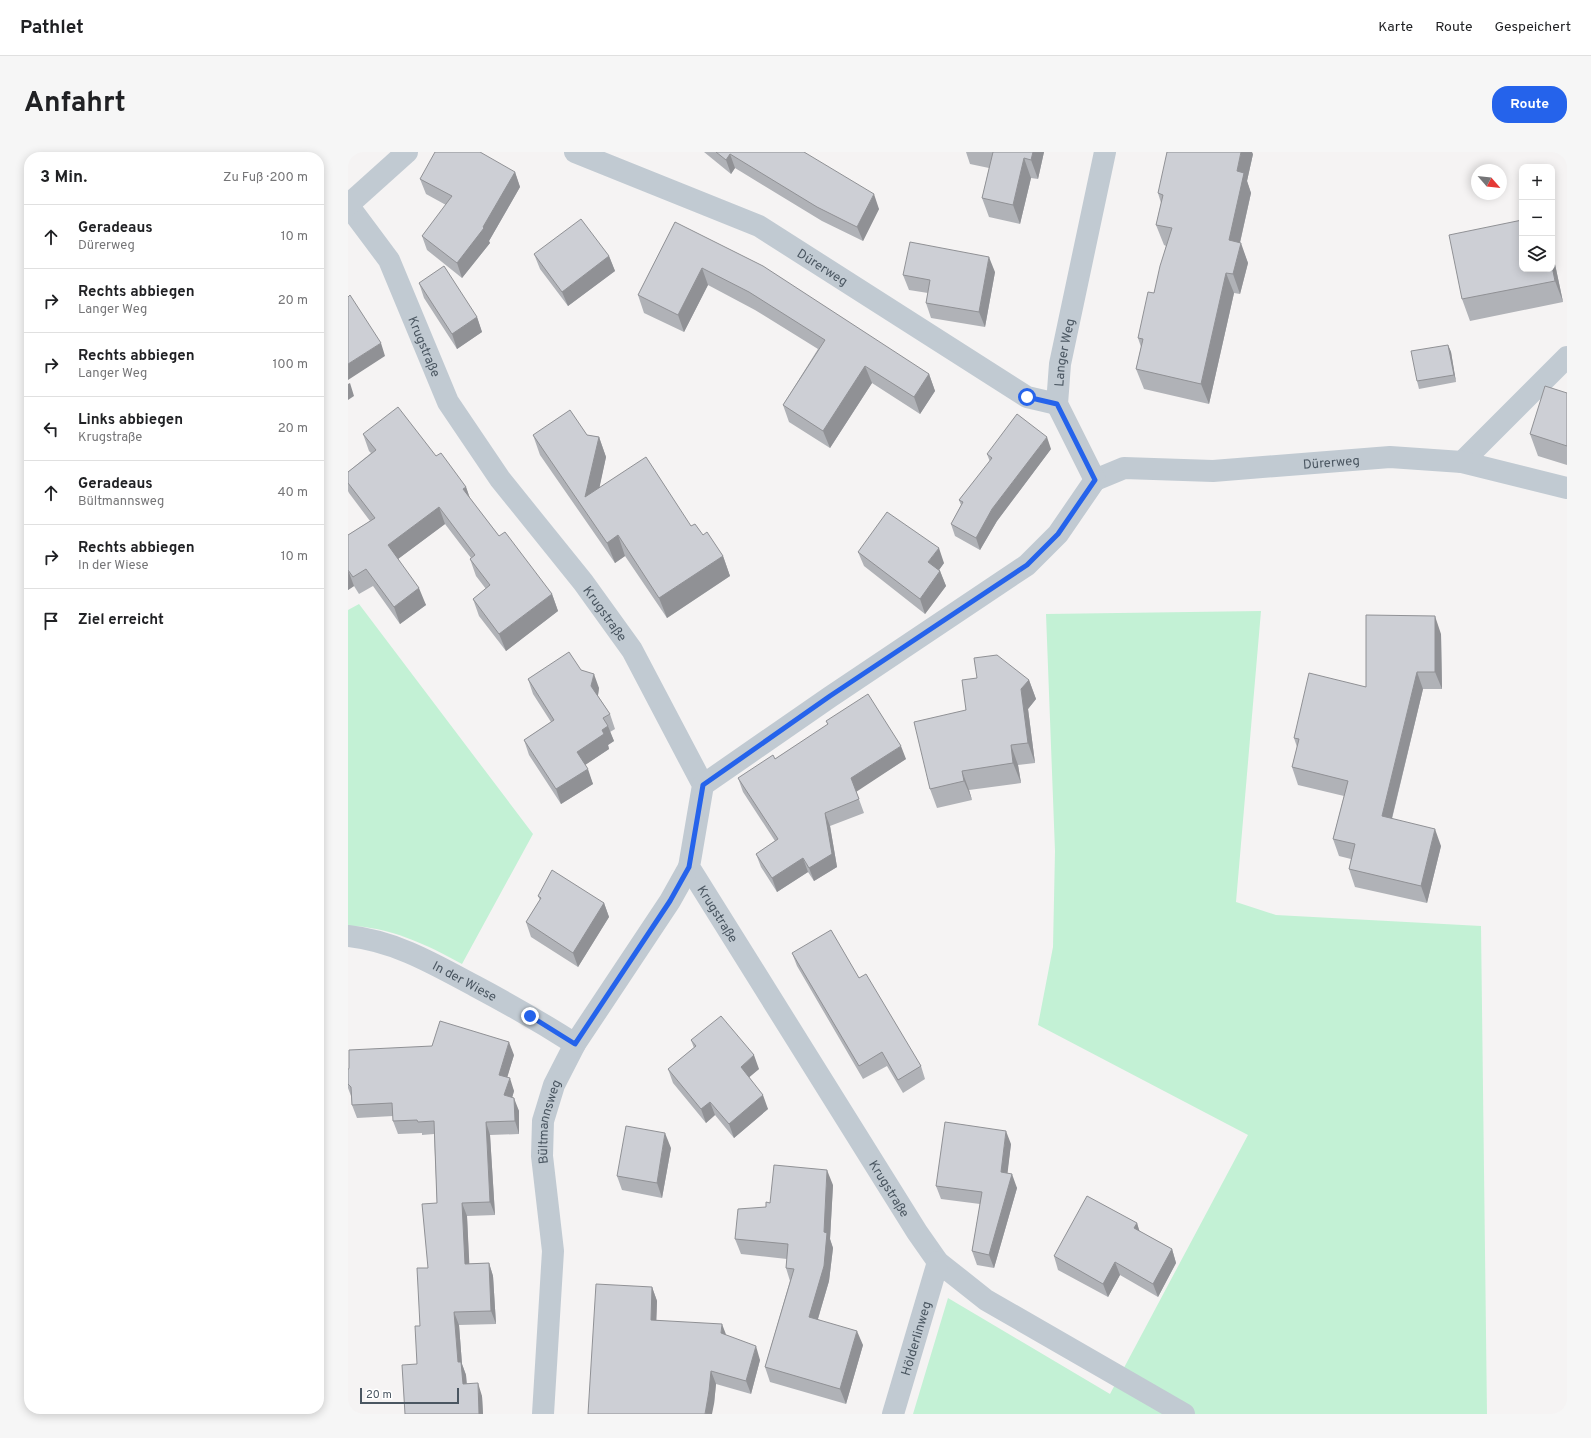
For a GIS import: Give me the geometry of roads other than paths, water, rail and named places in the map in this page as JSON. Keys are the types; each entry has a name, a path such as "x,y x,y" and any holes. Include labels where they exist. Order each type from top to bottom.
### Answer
{"street":[{"path":"348,205 407,152"},
{"name":"Dürerweg","path":"575,152 759,226 1027,397 1057,404"},
{"name":"Langer Weg","path":"1095,480 1057,404 1060,364 1105,152"},
{"name":"Krugstraße","path":"348,205 388,260 448,402 500,479 583,582 632,650 703,785"},
{"path":"1462,462 1567,357"},
{"name":"Dürerweg","path":"1095,480 1124,468 1213,471 1390,457 1462,462 1567,488"},
{"path":"689,867 703,785 830,696 1027,565 1058,534 1095,480"},
{"name":"Krugstraße","path":"689,867 917,1232 938,1262 986,1300 1184,1414"},
{"name":"Bültmannsweg","path":"543,1414 553,1252 542,1156 543,1121 554,1085 575,1044 670,901 689,867"},
{"name":"In der Wiese","path":"348,936 368,938 404,949 430,961 530,1016 575,1044"},
{"name":"Hölderlinweg","path":"893,1414 938,1262"}]}
